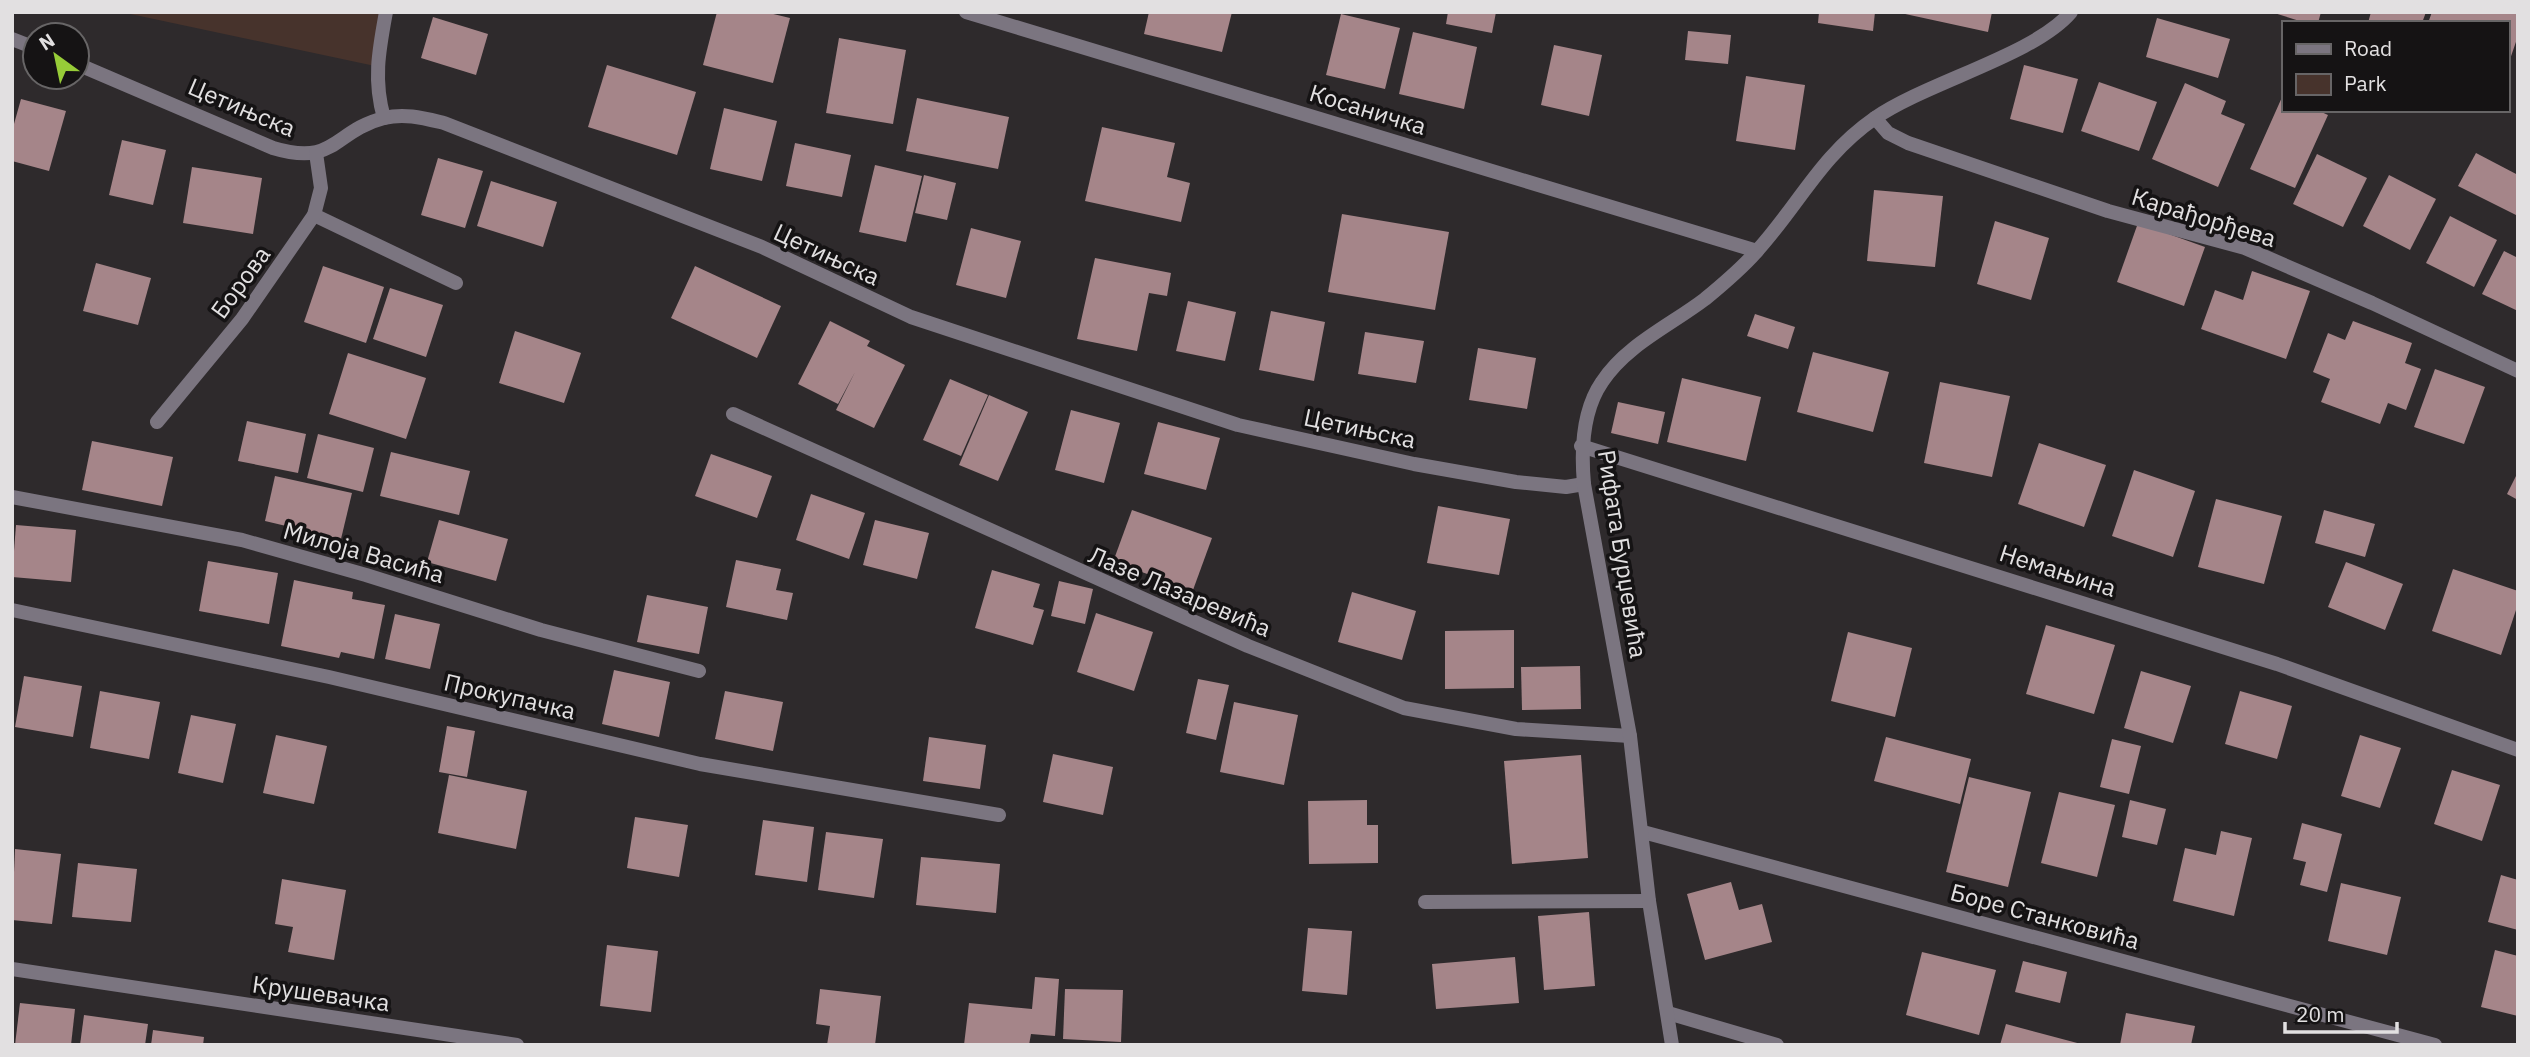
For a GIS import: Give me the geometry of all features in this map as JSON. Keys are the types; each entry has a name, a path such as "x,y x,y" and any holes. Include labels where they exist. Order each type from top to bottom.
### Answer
{"street":[{"path":"384,118 375,66 386,12"},
{"name":"Косаничка","path":"966,12 1757,251"},
{"name":"Рифата Бурџевића","path":"1672,1045 1649,901 1630,736 1584,484 1581,446 1600,385 1612,368 1708,296 1757,251 1816,171 1848,139 1912,94 2046,33 2071,12"},
{"name":"Цетињска","path":"91,70 273,148 298,155 316,153 384,118 414,116 444,123 762,247 911,317 1238,425 1414,464 1516,482 1566,487 1584,484"},
{"name":"Карађорђева","path":"1875,118 1888,133 1908,143 2108,211 2245,248 2518,371"},
{"name":"Борова","path":"157,422 242,319 314,215 321,188 316,153"},
{"path":"314,215 456,283"},
{"name":"Лазе Лазаревића","path":"733,414 1248,646 1404,708 1516,729 1630,736"},
{"name":"Немањина","path":"1581,446 2264,660 2518,750"},
{"name":"Милоја Васића","path":"12,496 242,540 366,575 541,630 699,671"},
{"name":"Прокупачка","path":"12,610 329,677 700,764 999,815"},
{"name":"Боре Станковића","path":"1643,832 2435,1045"},
{"path":"1425,902 1649,901"},
{"name":"Крушевачка","path":"12,969 517,1045"},
{"path":"1668,1013 1777,1045"}],"green space":[{"path":"121,12 386,12 375,66"}],"building":[{"path":"717,12 765,12 790,18 773,83 703,65"},
{"path":"1149,12 1232,12 1222,52 1144,34"},
{"path":"1448,12 1496,12 1492,33 1446,24"},
{"path":"1819,12 1875,12 1873,31 1818,23"},
{"path":"1896,12 1992,12 1988,32"},
{"path":"2271,12 2321,12 2319,21 2300,21"},
{"path":"2371,12 2426,12 2423,21 2369,21"},
{"path":"2432,12 2518,14 2518,36 2509,62 2509,21 2429,21"},
{"path":"1341,14 1400,28 1385,89 1326,75"},
{"path":"433,17 488,34 476,75 421,58"},
{"path":"2157,18 2230,39 2218,78 2146,57"},
{"path":"1688,31 1731,35 1728,64 1685,60"},
{"path":"1413,32 1477,47 1464,109 1399,94"},
{"path":"839,38 906,50 893,124 826,113"},
{"path":"1554,45 1602,55 1589,116 1541,105"},
{"path":"607,65 696,92 677,155 588,127"},
{"path":"2024,65 2078,79 2063,133 2010,119"},
{"path":"1746,76 1805,85 1795,150 1736,141"},
{"path":"2099,82 2157,102 2139,151 2081,131"},
{"path":"2185,83 2226,101 2221,114 2245,124 2218,187 2152,159"},
{"path":"2282,97 2282,112 2321,112 2328,115 2295,188 2250,169"},
{"path":"917,98 1009,117 998,169 906,151"},
{"path":"21,99 66,111 49,171 12,161 12,131"},
{"path":"724,108 777,121 762,181 710,169"},
{"path":"1102,127 1175,143 1167,177 1190,183 1181,222 1085,201"},
{"path":"122,140 166,150 153,205 109,195"},
{"path":"795,143 851,155 842,197 786,186"},
{"path":"2476,153 2518,175 2518,216 2458,186"},
{"path":"2317,154 2367,178 2343,227 2293,204"},
{"path":"438,158 483,171 465,228 421,215"},
{"path":"875,165 922,176 906,242 859,232"},
{"path":"192,167 262,178 253,234 183,223"},
{"path":"924,175 956,183 947,220 915,213"},
{"path":"2389,175 2436,199 2410,250 2363,226"},
{"path":"491,181 557,202 543,247 477,226"},
{"path":"1874,190 1943,196 1935,267 1867,261"},
{"path":"1342,214 1449,232 1435,310 1328,292"},
{"path":"2450,216 2497,240 2474,287 2426,263"},
{"path":"1995,221 2049,238 2031,300 1977,284"},
{"path":"2138,223 2205,247 2184,306 2117,282"},
{"path":"971,228 1021,241 1006,298 956,285"},
{"path":"2504,251 2518,258 2518,311 2482,294"},
{"path":"1095,258 1171,273 1167,296 1149,293 1137,351 1077,339"},
{"path":"96,263 151,278 138,325 83,311"},
{"path":"323,266 384,287 366,343 304,322"},
{"path":"695,266 781,306 757,358 671,318"},
{"path":"2252,271 2310,291 2286,359 2201,329 2215,290 2243,300"},
{"path":"390,288 443,305 426,357 373,339"},
{"path":"1188,301 1236,312 1225,361 1176,351"},
{"path":"1271,311 1325,322 1314,381 1259,370"},
{"path":"1755,314 1795,327 1788,349 1747,336"},
{"path":"830,321 870,341 867,346 905,365 874,428 836,410 855,372 838,404 798,384"},
{"path":"2353,321 2412,343 2405,363 2421,369 2406,410 2388,403 2380,424 2321,402 2330,379 2313,372 2328,333 2345,340"},
{"path":"515,331 581,353 564,403 499,383"},
{"path":"1365,332 1424,341 1416,383 1358,374"},
{"path":"1478,348 1536,358 1527,409 1469,400"},
{"path":"1813,352 1889,372 1873,432 1797,412"},
{"path":"348,353 426,378 406,439 329,414"},
{"path":"2435,369 2485,387 2464,444 2414,427"},
{"path":"1682,378 1761,397 1746,461 1667,442"},
{"path":"950,379 988,395 961,456 923,440"},
{"path":"1940,382 2010,396 1992,477 1924,463"},
{"path":"989,395 1028,412 998,481 959,465"},
{"path":"1618,402 1665,412 1658,444 1611,433"},
{"path":"1071,410 1120,423 1104,483 1055,470"},
{"path":"247,421 306,434 298,473 238,461"},
{"path":"1158,422 1220,438 1206,490 1144,474"},
{"path":"318,434 374,448 363,492 307,478"},
{"path":"92,441 173,457 162,506 82,490"},
{"path":"2039,443 2106,465 2084,527 2018,504"},
{"path":"391,452 470,471 459,515 380,496"},
{"path":"711,454 772,476 757,518 695,496"},
{"path":"2134,470 2195,491 2173,557 2112,536"},
{"path":"2518,472 2518,500 2507,494"},
{"path":"275,476 352,493 341,539 265,521"},
{"path":"811,494 865,513 849,559 796,540"},
{"path":"2216,499 2282,516 2264,584 2198,567"},
{"path":"1438,506 1510,519 1499,575 1427,563"},
{"path":"1132,510 1212,538 1193,590 1113,562"},
{"path":"2324,510 2375,524 2365,557 2315,543"},
{"path":"439,520 508,539 496,581 427,562"},
{"path":"875,520 929,533 917,579 863,565"},
{"path":"16,525 76,530 71,582 12,577"},
{"path":"736,560 781,569 776,590 793,593 787,620 726,607"},
{"path":"208,561 278,573 269,624 199,611"},
{"path":"2346,562 2403,584 2385,630 2328,607"},
{"path":"2453,569 2518,591 2518,604 2501,655 2432,631"},
{"path":"992,570 1040,584 1033,607 1044,610 1033,645 975,628"},
{"path":"294,580 353,592 352,599 385,605 374,659 341,652 339,658 281,646"},
{"path":"1059,581 1093,589 1085,624 1051,616"},
{"path":"1352,592 1416,611 1402,660 1338,642"},
{"path":"647,595 708,607 699,654 637,642"},
{"path":"1096,613 1153,632 1134,691 1077,672"},
{"path":"395,614 440,624 430,669 385,659"},
{"path":"2046,625 2115,645 2094,714 2026,694"},
{"path":"1514,630 1514,688 1445,689 1445,631"},
{"path":"1848,632 1912,648 1895,717 1831,701"},
{"path":"1580,666 1581,709 1522,710 1521,667"},
{"path":"614,670 670,682 659,737 602,724"},
{"path":"2141,671 2191,686 2173,743 2124,728"},
{"path":"24,676 82,686 73,737 15,727"},
{"path":"1198,679 1229,685 1216,740 1186,733"},
{"path":"100,691 160,702 149,759 90,748"},
{"path":"725,691 783,702 773,751 715,739"},
{"path":"2240,691 2292,706 2277,759 2225,744"},
{"path":"1234,702 1298,715 1284,785 1220,772"},
{"path":"191,715 236,724 223,783 178,773"},
{"path":"447,726 475,731 467,777 439,772"},
{"path":"276,735 327,746 314,804 263,793"},
{"path":"2360,735 2401,748 2380,808 2341,796"},
{"path":"929,737 986,745 980,789 923,781"},
{"path":"1886,737 1971,759 1960,804 1874,781"},
{"path":"2112,739 2141,746 2129,794 2100,787"},
{"path":"1053,754 1113,767 1103,815 1043,802"},
{"path":"1581,755 1588,858 1512,864 1504,761"},
{"path":"2452,770 2500,785 2482,841 2434,824"},
{"path":"449,775 527,791 516,849 438,833"},
{"path":"1969,777 2031,792 2008,887 1946,872"},
{"path":"2059,792 2115,805 2097,877 2041,863"},
{"path":"1367,800 1367,825 1378,825 1378,863 1309,864 1308,801"},
{"path":"2130,800 2166,809 2157,845 2122,837"},
{"path":"635,817 688,825 679,877 627,868"},
{"path":"763,820 814,827 807,882 755,875"},
{"path":"2302,823 2342,834 2327,892 2300,885 2306,862 2293,859"},
{"path":"2221,831 2252,838 2234,916 2173,901 2185,848 2216,855"},
{"path":"826,832 883,839 874,898 818,890"},
{"path":"15,849 61,854 52,924 12,920"},
{"path":"921,857 1000,864 996,913 916,905"},
{"path":"78,863 137,869 131,922 72,917"},
{"path":"2501,875 2518,880 2518,930 2488,922"},
{"path":"282,879 346,890 334,960 288,952 293,927 275,924"},
{"path":"1731,882 1739,910 1762,904 1772,942 1705,960 1687,894"},
{"path":"2341,883 2401,897 2387,955 2328,941"},
{"path":"1589,912 1595,986 1544,990 1538,916"},
{"path":"1308,928 1352,931 1347,995 1302,991"},
{"path":"607,945 658,951 651,1012 600,1006"},
{"path":"2495,950 2518,956 2518,1016 2481,1007"},
{"path":"1922,952 1996,970 1979,1035 1906,1015"},
{"path":"1515,957 1519,1003 1436,1009 1432,964"},
{"path":"2023,961 2067,972 2060,1003 2015,992"},
{"path":"1035,977 1059,979 1055,1036 1031,1034 1029,1045 964,1045 969,1003 1032,1009"},
{"path":"820,989 881,996 875,1045 827,1045 830,1026 816,1024"},
{"path":"1065,989 1123,990 1121,1042 1063,1039"},
{"path":"20,1003 75,1009 71,1045 15,1045"},
{"path":"2126,1013 2195,1026 2191,1045 2120,1045"},
{"path":"84,1015 148,1024 145,1045 80,1045"},
{"path":"2006,1024 2081,1044 2081,1045 2000,1045"},
{"path":"153,1030 204,1037 203,1045 151,1045"}]}
